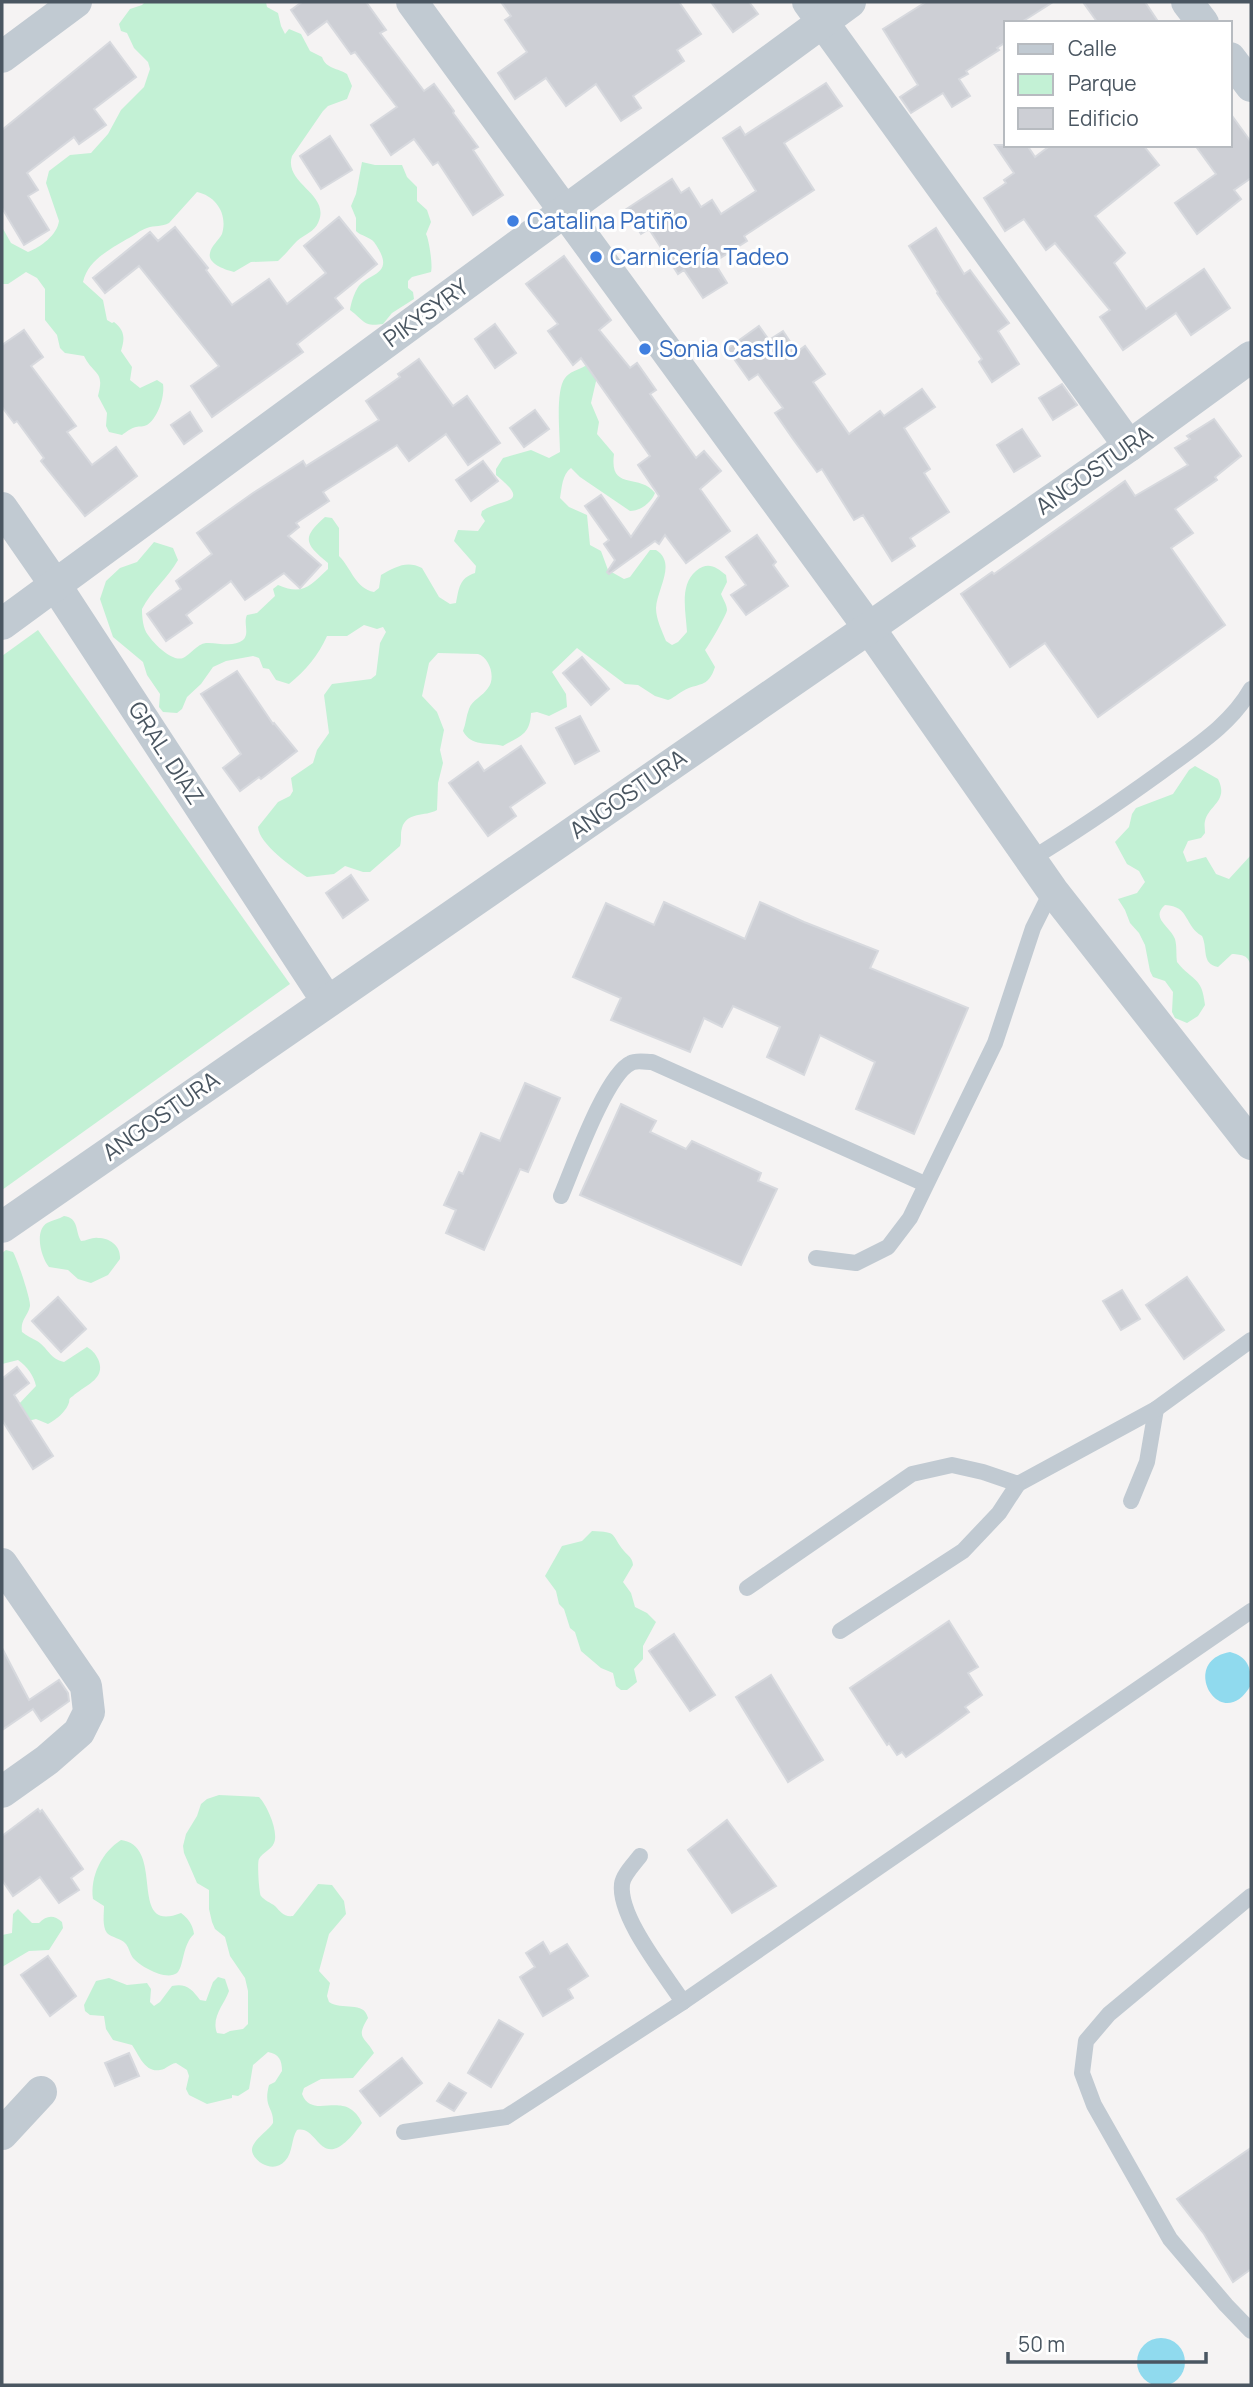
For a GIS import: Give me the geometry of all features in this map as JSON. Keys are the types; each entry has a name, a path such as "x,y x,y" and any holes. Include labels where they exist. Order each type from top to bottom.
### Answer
{"street":[{"path":"2,57 76,2"},
{"path":"412,2 869,628 1052,890 1251,1144"},
{"name":"PIKYSYRY","path":"2,624 564,211 816,12 850,2"},
{"path":"1187,2 1201,21"},
{"path":"816,12 1129,446"},
{"path":"1232,61 1251,86"},
{"name":"ANGOSTURA","path":"2,1227 869,628 1251,357"},
{"name":"GRAL. DIAZ","path":"2,508 327,1000"},
{"path":"2,1564 86,1686 89,1713 79,1732 47,1760 2,1792"},
{"path":"2,2134 41,2092"}],"lane":[{"path":"1031,859 1092,822 1209,737 1245,700 1251,689"},
{"path":"816,1258 856,1263 888,1247 910,1218 995,1043 1032,928 1052,890"},
{"path":"561,1196 607,1090 616,1074 632,1062 652,1062 925,1184"},
{"path":"841,1631 963,1551 999,1513 1018,1484 1156,1409 1251,1340"},
{"path":"1131,1501 1147,1462 1156,1409"},
{"path":"747,1588 912,1474 952,1465 1018,1484"},
{"path":"404,2132 506,2117 683,2002 1251,1611"},
{"path":"640,1856 622,1882 623,1902 630,1920 683,2002"},
{"path":"1251,1896 1110,2014 1086,2041 1082,2073 1094,2105 1170,2239 1251,2331"}],"green space":[{"path":"145,2 266,2 267,7 278,13 285,34 289,29 301,34 310,51 322,57 329,66 347,74 352,86 347,99 328,106 323,111 292,156 294,174 314,196 321,213 314,228 278,261 251,262 234,272 214,263 210,253 222,234 222,213 210,197 197,192 169,223 142,230 106,252 89,268 83,282 103,300 107,320 118,325 122,332 121,351 132,367 130,380 140,388 157,380 163,384 160,406 151,422 146,426 132,428 122,435 109,432 106,426 107,413 98,396 100,382 97,374 84,356 65,353 60,348 57,335 45,320 45,289 37,278 26,272 8,284 2,284 2,227 11,243 28,252 52,236 59,221 46,183 49,171 70,155 91,153 108,134 121,110 144,87 150,69 148,62 134,48 127,33 121,31 119,24 130,9"},
{"path":"362,162 402,165 407,177 417,187 417,201 427,210 431,222 426,234 431,272 412,277 408,281 408,288 413,292 414,299 392,313 383,324 376,325 368,324 350,310 357,289 382,268 383,262 374,242 356,231 356,218 351,206"},
{"path":"585,366 591,367 597,377 591,403 599,422 597,434 614,454 616,473 621,478 641,483 655,493 645,506 630,511 571,468 564,478 560,498 569,507 587,515 590,545 601,551 608,570 624,579 630,577 650,550 656,550 662,555 665,569 656,612 666,641 672,645 687,632 685,591 691,577 704,566 715,568 726,575 727,582 721,594 727,610 705,650 715,667 712,674 706,682 688,688 668,700 655,696 638,685 625,684 577,648 552,672 566,694 567,707 549,716 531,713 526,730 503,746 475,742 463,731 470,706 486,691 492,679 489,664 478,654 438,653 429,663 422,696 437,712 444,730 440,750 443,763 438,783 437,810 408,819 402,828 400,846 370,872 345,866 334,874 307,877 270,848 258,827 278,802 290,796 293,791 291,778 313,763 317,750 329,733 324,695 332,684 371,679 376,675 380,643 386,632 383,627 377,629 364,625 347,636 327,636 311,662 289,684 276,680 269,669 263,668 259,658 253,656 226,661 213,667 187,697 182,709 177,713 163,712 159,707 160,694 147,675 143,662 113,637 100,599 106,581 120,568 137,562 154,542 173,548 178,560 142,609 146,632 154,643 179,659 203,644 235,644 245,638 247,615 257,613 275,596 273,589 278,585 294,590 306,588 328,569 328,563 314,551 309,541 312,530 325,517 332,518 339,528 339,556 363,587 374,592 379,588 381,575 396,567 417,566 422,568 439,597 450,604 456,603 461,585 475,573 476,566 454,541 458,530 478,531 485,521 481,515 482,511 513,496 512,491 496,475 496,469 503,458 531,450 549,458 560,452 559,403 562,384 569,374"},
{"path":"38,630 290,984 2,1190 2,656"},
{"path":"1195,766 1218,779 1221,793 1207,816 1205,833 1201,838 1188,841 1183,852 1187,862 1206,857 1216,874 1229,879 1251,855 1251,966 1245,956 1232,954 1218,967 1209,963 1202,936 1179,909 1165,905 1160,918 1175,939 1177,962 1196,980 1204,996 1205,1005 1198,1016 1187,1023 1175,1018 1172,1012 1173,992 1165,981 1153,977 1145,945 1118,899 1137,893 1145,882 1139,871 1127,864 1115,842 1129,827 1136,808 1173,794 1189,770"},
{"path":"64,1216 72,1219 81,1241 102,1238 117,1247 120,1259 108,1275 91,1283 78,1279 68,1270 49,1267 41,1251 41,1232 47,1223"},
{"path":"6,1250 13,1252 15,1256 30,1302 22,1332 64,1362 87,1347 96,1355 100,1366 97,1377 70,1398 62,1413 48,1424 36,1419 24,1422 17,1406 36,1386 35,1382 27,1368 18,1360 2,1364 2,1253"},
{"path":"592,1531 613,1535 631,1559 633,1565 623,1582 631,1593 635,1607 656,1622 643,1646 643,1659 634,1669 637,1682 627,1690 616,1686 613,1673 601,1668 581,1651 575,1632 570,1628 564,1609 559,1604 556,1591 545,1576 562,1546 582,1541"},
{"path":"219,1795 259,1797 269,1812 275,1838 273,1845 258,1861 261,1896 264,1899 287,1916 293,1916 318,1884 332,1885 344,1901 346,1914 329,1934 319,1971 330,1983 327,1996 329,2002 357,2007 366,2013 368,2018 362,2034 374,2053 353,2078 321,2079 304,2088 302,2094 307,2102 314,2105 338,2105 355,2113 362,2123 348,2140 337,2148 329,2149 305,2130 297,2130 288,2158 275,2167 259,2161 252,2149 273,2123 267,2093 269,2085 275,2082 282,2071 277,2056 268,2052 253,2065 249,2089 238,2096 232,2095 232,2098 207,2104 189,2095 186,2089 189,2076 187,2070 176,2063 160,2070 150,2069 132,2045 113,2040 106,2029 104,2016 90,2015 85,2011 84,2005 96,1981 109,1978 127,1985 147,1983 151,1989 150,2002 154,2006 172,1986 177,1985 188,1988 200,2000 206,2001 213,1982 218,1977 225,1979 229,1991 217,2016 217,2033 243,2029 248,2024 248,1991 245,1978 230,1956 225,1937 215,1929 209,1909 209,1890 197,1883 183,1846 201,1804"},
{"path":"121,1840 135,1846 142,1857 150,1901 155,1912 165,1916 181,1913 193,1928 194,1934 187,1944 179,1970 172,1975 154,1972 142,1965 133,1958 124,1942 107,1933 104,1906 93,1899 93,1882 99,1865 108,1851"},
{"path":"18,1909 32,1923 53,1917 62,1922 63,1928 49,1950 29,1951 2,1967 2,1935 12,1933 13,1914"}],"water":[{"path":"1230,1652 1245,1660 1251,1685 1239,1699 1228,1703 1217,1700 1209,1691 1205,1680 1207,1668 1214,1658"},
{"path":"1161,2338 1178,2345 1185,2362 1178,2379 1161,2386 1144,2379 1137,2362 1144,2345"}],"building":[{"path":"302,2 366,2 386,30 380,33 424,91 434,84 454,111 478,147 473,150 503,195 473,215 438,162 433,165 414,139 391,155 371,125 397,107 355,52 351,54 327,21 308,35 291,10"},
{"path":"501,2 679,2 701,34 677,50 684,61 633,96 641,108 621,121 596,84 566,106 546,78 515,99 498,73 527,52 505,20 511,16"},
{"path":"711,2 749,2 758,14 733,32"},
{"path":"926,2 1053,2 1023,21 1004,21 1004,43 997,48 999,50 966,71 968,74 959,79 970,96 952,107 943,93 911,113 900,97 918,85 883,29"},
{"path":"1083,2 1145,2 1158,21 1097,21"},
{"path":"110,42 136,77 94,109 106,125 79,144 74,137 27,173 38,190 28,196 49,230 24,245 2,208 2,130"},
{"path":"826,83 842,106 784,143 814,190 744,236 747,241 714,262 727,283 703,298 684,270 678,274 649,229 641,234 625,210 672,179 681,193 689,188 701,207 712,200 721,214 756,191 723,138 740,127 745,135"},
{"path":"1232,116 1251,142 1251,178 1234,190 1241,199 1197,234 1175,203 1216,174 1196,147 1232,147"},
{"path":"330,136 352,170 321,189 300,156"},
{"path":"995,145 1028,147 1035,157 1048,147 1145,147 1159,165 1095,216 1125,253 1114,263 1146,309 1204,269 1230,308 1191,335 1176,313 1123,350 1100,317 1110,310 1055,243 1046,250 1024,219 1005,231 984,198 1006,183 1004,180 1014,173"},
{"path":"339,217 377,264 335,298 343,308 297,344 303,352 212,417 191,386 219,366 139,266 105,293 93,278 150,232 158,241 175,227 208,268 206,270 232,305 269,279 287,304 326,273 304,246"},
{"path":"936,228 964,274 970,270 1009,323 998,331 1019,364 992,382 979,362 982,359 909,246"},
{"path":"564,256 611,320 599,330 630,368 637,363 656,390 650,394 696,458 704,451 721,471 700,489 730,531 686,563 665,535 659,544 655,541 609,574 607,572 615,560 604,544 609,540 585,506 601,495 631,537 659,496 638,465 650,456 581,358 573,365 548,331 558,324 526,284"},
{"path":"495,324 516,353 495,368 475,339"},
{"path":"759,326 769,340 783,331 797,352 805,346 825,374 813,382 849,434 880,411 884,416 922,389 935,407 904,428 930,469 924,473 949,512 910,538 915,546 892,561 863,515 854,520 822,469 817,472 793,439 775,413 783,408 758,374 749,380 727,349"},
{"path":"24,330 43,357 31,366 76,426 67,432 92,465 116,447 137,476 85,516 41,461 44,458 17,421 14,423 2,407 2,345"},
{"path":"419,359 453,406 467,396 500,443 468,465 446,434 409,461 397,445 323,492 329,501 296,523 299,527 288,536 321,565 300,588 284,573 245,600 231,581 186,615 192,623 166,641 147,614 181,589 176,581 212,554 197,533 303,461 306,466 379,420 366,401 400,377 398,374"},
{"path":"1062,384 1077,405 1053,420 1039,398"},
{"path":"535,410 549,429 524,447 510,428"},
{"path":"190,412 202,431 184,444 171,425"},
{"path":"1214,419 1241,456 1215,477 1217,480 1175,509 1193,533 1171,548 1225,625 1098,717 1045,643 1010,667 961,594 992,572 994,574 1125,481 1135,496 1188,465 1175,448 1190,439 1187,436"},
{"path":"1022,429 1040,456 1014,472 997,445"},
{"path":"483,461 498,481 471,501 456,480"},
{"path":"757,535 776,562 773,565 788,586 746,615 731,595 746,585 726,557"},
{"path":"582,657 609,689 591,705 563,673"},
{"path":"237,671 273,724 297,751 261,779 259,777 240,791 223,768 241,754 201,694"},
{"path":"580,716 599,751 575,764 556,728"},
{"path":"521,746 545,783 510,807 516,816 488,836 449,783 478,762 484,771"},
{"path":"351,875 368,900 343,918 326,893"},
{"path":"664,902 745,939 760,902 878,951 870,968 968,1008 914,1134 856,1109 875,1062 820,1035 804,1075 767,1057 780,1027 733,1006 722,1027 704,1018 690,1052 611,1020 621,998 573,977 606,903 654,925"},
{"path":"525,1083 560,1098 528,1172 520,1169 484,1250 446,1233 456,1210 444,1205 459,1172 463,1174 481,1133 500,1141"},
{"path":"621,1104 656,1121 650,1132 686,1149 692,1141 761,1173 758,1181 777,1189 741,1265 580,1195"},
{"path":"1187,1277 1224,1330 1184,1359 1146,1305"},
{"path":"1122,1290 1140,1319 1121,1330 1103,1301"},
{"path":"58,1297 86,1329 61,1352 32,1321"},
{"path":"17,1367 29,1383 14,1395 53,1456 33,1469 2,1420 2,1376 3,1378"},
{"path":"949,1621 978,1667 968,1673 982,1695 965,1707 969,1712 939,1734 906,1757 902,1752 897,1755 889,1743 887,1745 850,1688"},
{"path":"674,1634 715,1695 690,1711 649,1651"},
{"path":"2,1648 29,1700 59,1680 68,1693 69,1701 41,1721 33,1709 2,1730"},
{"path":"771,1675 823,1760 788,1782 736,1697"},
{"path":"38,1809 40,1812 42,1810 83,1869 71,1878 79,1890 59,1903 40,1877 13,1896 2,1880 2,1836"},
{"path":"727,1820 776,1886 732,1913 688,1850"},
{"path":"543,1942 550,1954 567,1944 588,1976 568,1989 573,1998 543,2016 520,1977 535,1967 526,1953"},
{"path":"48,1956 76,1996 50,2016 21,1975"},
{"path":"499,2020 523,2034 491,2087 468,2073"},
{"path":"129,2053 139,2076 115,2086 105,2063"},
{"path":"402,2058 422,2083 380,2116 360,2091"},
{"path":"449,2083 466,2093 454,2111 437,2101"},
{"path":"1251,2148 1251,2269 1233,2282 1204,2234 1177,2199"}],"place":[{"name":"Catalina Patiño","path":"513,221"},
{"name":"Carnicería Tadeo","path":"596,257"},
{"name":"Sonia Castllo","path":"645,349"}]}
